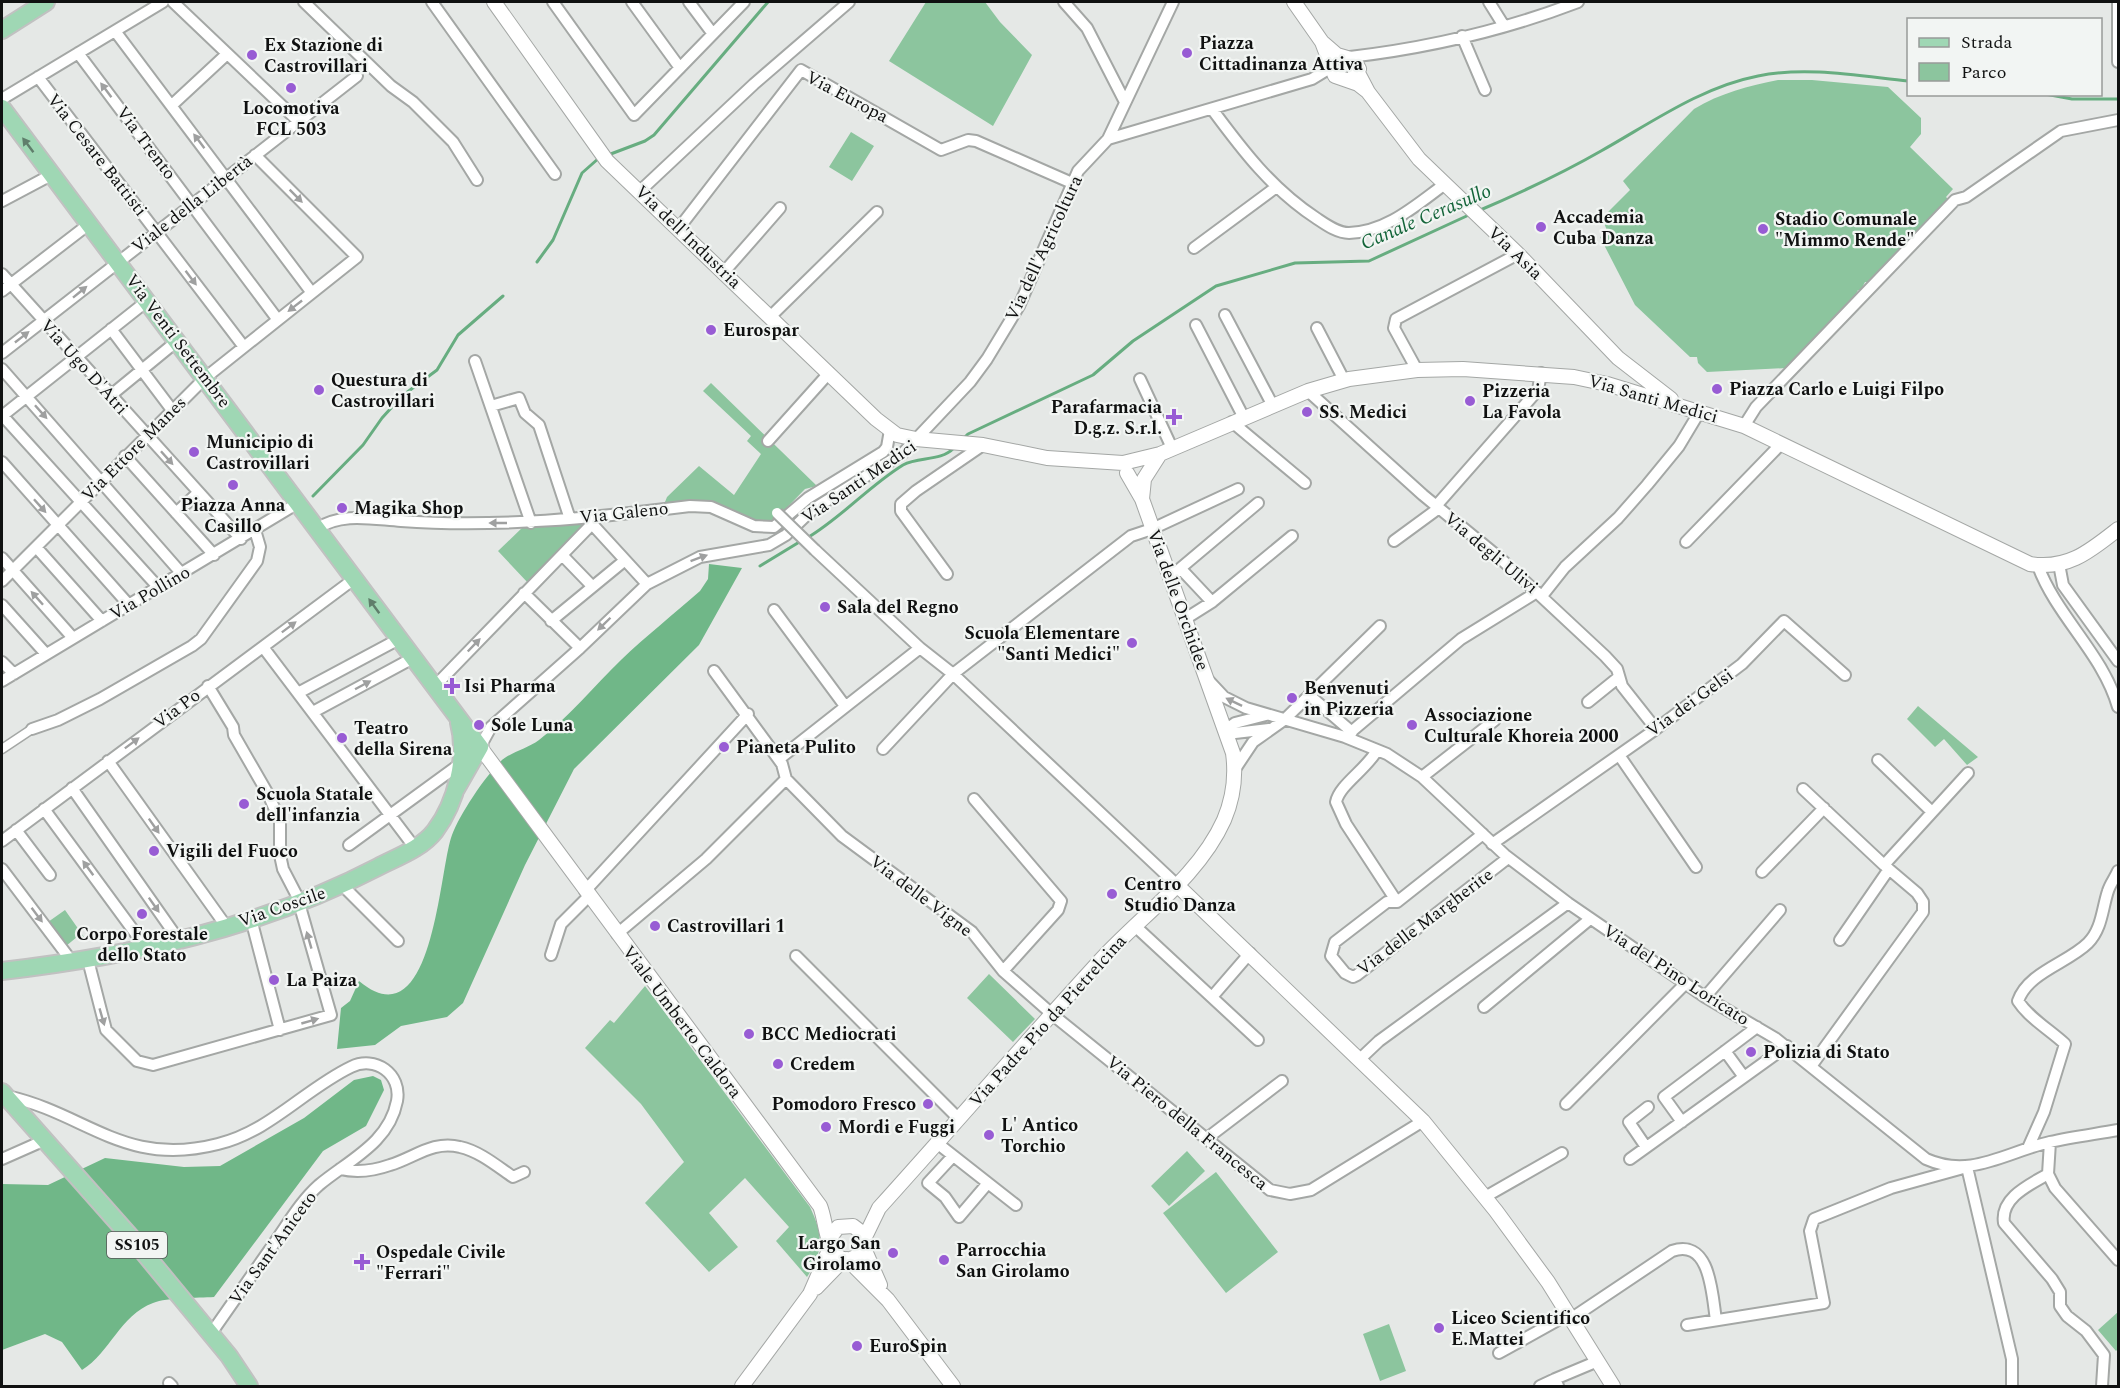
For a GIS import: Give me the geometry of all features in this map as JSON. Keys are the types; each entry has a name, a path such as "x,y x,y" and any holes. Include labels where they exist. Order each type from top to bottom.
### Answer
{"main road":[{"path":"2,30 46,2"},
{"name":"Via Venti Settembre","path":"2,108 480,747"},
{"name":"Via Coscile","path":"2,971 80,962 147,949 251,919 299,904 343,886 415,848 435,831 456,789 462,747 459,721"},
{"path":"456,789 480,747"},
{"name":"SS105","path":"3,1094 69,1166 229,1356 249,1386"}],"street":[{"path":"2,99 163,2"},
{"path":"172,2 298,121"},
{"path":"304,2 453,142 477,180"},
{"path":"432,2 555,174"},
{"name":"Via dell'Industria","path":"494,2 603,157 890,430 897,435 916,439"},
{"path":"553,2 634,115 744,2"},
{"path":"632,2 681,68"},
{"path":"688,2 713,34"},
{"path":"640,191 754,84 849,2"},
{"path":"1064,2 1087,28 1125,102"},
{"path":"1108,139 1173,2"},
{"path":"1294,2 1337,62 1351,76"},
{"path":"1489,2 1504,26"},
{"path":"1312,79 1337,62 1392,52 1504,26 1535,18 1578,2"},
{"path":"2118,2 2118,62"},
{"path":"115,31 312,293"},
{"path":"1462,36 1485,90"},
{"path":"1108,139 1312,79 1351,76 1392,52"},
{"name":"Via Trento","path":"78,53 278,320"},
{"path":"172,105 227,54"},
{"path":"786,58 801,70"},
{"path":"1337,62 1351,76"},
{"name":"Via Europa","path":"679,228 801,70 941,150 968,140 976,141 1072,183"},
{"name":"Viale della Libertà","path":"2,353 357,76"},
{"name":"Via Asia","path":"1351,76 1368,92 1419,159 1518,254 1618,358 1677,404"},
{"name":"Via Cesare Battisti","path":"38,77 244,347"},
{"path":"1212,110 1251,163 1275,188 1326,225 1349,232 1394,221 1445,184"},
{"path":"1744,426 1756,407 1955,200 1966,197 2061,131 2118,120"},
{"name":"Via dell'Agricoltura","path":"916,439 970,382 987,359 1019,306 1078,171 1108,139"},
{"name":"Via Ettore Manes","path":"2,581 124,456 205,378 357,257 255,155"},
{"path":"2,201 51,175"},
{"path":"1194,248 1275,188"},
{"path":"724,272 780,208"},
{"path":"771,316 877,212"},
{"path":"6,288 89,224"},
{"path":"1417,370 1394,328 1396,319 1518,254"},
{"name":"Via Ugo D'Atri","path":"2,274 6,288 43,321 241,539"},
{"path":"147,301 2,416 159,588"},
{"path":"1225,315 1273,406"},
{"path":"1196,325 1238,420 1305,483"},
{"path":"1317,328 1344,380"},
{"path":"111,329 172,410"},
{"path":"110,396 177,341"},
{"path":"1607,384 1620,371 1618,358"},
{"name":"Via Asia","path":"1618,358 1629,377 1634,392"},
{"path":"475,361 531,523"},
{"path":"2,369 102,480 182,574"},
{"name":"Via Santi Medici","path":"1103,463 1127,473 1238,420 1308,391 1344,380 1417,370 1463,369 1541,373 1607,384 1744,426 2041,572 2084,555 2118,529"},
{"path":"768,441 829,373"},
{"path":"1394,541 1438,507 1539,390 1541,373"},
{"path":"1634,392 1640,388 1641,375"},
{"path":"1140,379 1162,455 1144,479 1142,499"},
{"name":"Via degli Ulivi","path":"1308,391 1540,594 1605,656 1617,669 1622,686 1656,729"},
{"path":"491,406 519,398 525,413 539,425 570,519"},
{"path":"1309,695 1348,734 1461,639 1540,594 1565,567 1618,518 1647,485 1679,446 1700,411"},
{"name":"Via Galeno","path":"316,529 340,517 421,523 531,523 570,519 592,521 700,506 711,507 754,526 774,527 808,498 883,452 887,447 890,430"},
{"name":"Via Santi Medici","path":"480,747 491,727 580,648 647,584 700,556 769,545 786,535 812,510 903,453 916,439 983,445 1047,458 1103,463 1137,461 1162,455"},
{"path":"1686,542 1781,444"},
{"path":"947,574 901,512 901,504 983,445"},
{"path":"124,456 214,555"},
{"path":"1127,473 1137,461"},
{"path":"2,462 129,605"},
{"name":"Via delle Orchidee","path":"1127,473 1142,499 1152,530 1175,573 1185,619 1226,730"},
{"path":"883,749 953,674 1131,536 1152,530 1238,489"},
{"path":"176,513 198,493"},
{"name":"Via Pollino","path":"2,681 298,503"},
{"path":"1212,602 1175,573 1258,503"},
{"path":"777,513 920,648 953,674 1250,953 1423,1121 1485,1197 1571,1316 1613,1386"},
{"path":"434,687 592,521 624,561 647,584"},
{"path":"2,749 32,729 58,720 100,699 201,639 257,561 260,542 255,530"},
{"path":"1185,619 1212,602 1292,536"},
{"path":"36,547 102,621"},
{"path":"562,555 592,586"},
{"path":"2,558 73,638"},
{"path":"551,621 624,561"},
{"path":"2059,564 2063,585"},
{"path":"2041,572 2063,585 2118,661"},
{"path":"2041,572 2113,688 2118,707"},
{"name":"Via Po","path":"2,841 354,579"},
{"path":"524,593 580,648"},
{"path":"2,605 46,654"},
{"path":"774,610 845,706"},
{"name":"Via dei Gelsi","path":"1492,844 1656,729 1742,664 1784,621 1845,675"},
{"path":"1235,769 1249,747 1269,729 1284,720 1380,626"},
{"path":"298,693 399,639"},
{"path":"263,647 415,848"},
{"path":"779,759 920,648"},
{"path":"313,712 413,658"},
{"path":"2,662 14,674"},
{"path":"617,934 706,859 786,779 779,759 748,714 714,671"},
{"path":"1588,702 1619,677"},
{"name":"Via del Pino Loricato","path":"1207,679 1224,697 1267,715 1348,734 1422,777 1508,858 1590,919 1685,984 1787,1046 1926,1159 1942,1167 1967,1167 2050,1142 2118,1130"},
{"path":"2,869 80,962 106,1030 137,1061 146,1065 153,1065 332,1015 299,904 280,855 280,821 268,794 234,735 233,727 208,686"},
{"path":"552,955 561,924 748,714"},
{"path":"1226,730 1235,723 1267,715"},
{"path":"1422,777 1495,720"},
{"path":"1226,730 1235,733 1269,729"},
{"name":"Via Padre Pio da Pietrelcina","path":"863,1243 879,1208 1099,962 1177,885 1207,849 1224,819 1235,769 1226,730"},
{"name":"Viale Umberto Caldora","path":"480,747 820,1206 847,1225"},
{"path":"1377,750 1370,763 1339,793 1336,802 1346,824 1397,902"},
{"path":"1619,755 1696,867"},
{"path":"1878,760 1932,812"},
{"path":"108,761 226,926"},
{"path":"349,845 460,764"},
{"path":"1840,940 1886,867 1968,773"},
{"name":"Via delle Vigne","path":"786,779 842,836 972,932 1003,971 1053,1015"},
{"path":"72,788 178,939"},
{"path":"1803,789 1917,893 1923,902 1923,912 1812,1065"},
{"path":"974,799 1061,902 1058,910 1003,971"},
{"path":"1762,872 1824,808"},
{"path":"44,809 147,949"},
{"path":"16,830 50,875"},
{"name":"Via delle Margherite","path":"1483,834 1397,902 1387,902 1335,942 1331,956 1348,976 1357,975 1508,858"},
{"path":"2028,1148 2044,1112 2065,1044 2045,1025 2025,1012 2018,1001 2021,994 2052,966 2088,943 2097,930 2108,889 2118,871"},
{"path":"343,886 398,941"},
{"path":"1360,1059 1379,1041 1568,903"},
{"path":"1705,997 1780,910"},
{"path":"251,919 280,1030"},
{"path":"1484,1007 1590,919"},
{"path":"1135,926 1258,1040"},
{"path":"1212,997 1250,953"},
{"path":"796,956 959,1119"},
{"path":"1566,1104 1685,984"},
{"name":"Via Piero della Francesca","path":"1053,1015 1270,1190 1290,1194 1311,1190 1423,1121"},
{"path":"1682,1122 1664,1097 1757,1028"},
{"path":"1630,1159 1787,1046"},
{"path":"1725,1051 1744,1077"},
{"name":"Via Sant'Aniceto","path":"3,1094 19,1098 121,1142 162,1150 191,1150 221,1144 249,1133 351,1066 377,1064 387,1070 395,1080 398,1096 387,1126 372,1145 339,1169 304,1200 207,1330"},
{"path":"1206,1139 1282,1081"},
{"path":"1646,1147 1629,1122 1648,1107"},
{"path":"2,1159 45,1140"},
{"path":"2050,1142 2048,1174 2055,1188 2116,1254"},
{"path":"937,1143 1016,1205"},
{"path":"339,1169 357,1173 380,1168 435,1146 452,1145 463,1147 486,1158 513,1177 524,1172"},
{"path":"1485,1197 1562,1153"},
{"path":"953,1156 928,1183 945,1197 959,1216 988,1183"},
{"path":"1687,1325 1824,1303 1810,1231 1814,1219 1891,1188 1967,1167 2012,1359 2012,1386"},
{"path":"2048,1174 2024,1188 2007,1203 2002,1214 2004,1223 2052,1279 2060,1293 2060,1306 2067,1316 2086,1331 2104,1354 2102,1386"},
{"name":"Viale Umberto Caldora","path":"820,1206 830,1243"},
{"name":"Via Padre Pio da Pietrelcina","path":"847,1225 879,1208"},
{"path":"810,1294 835,1229 847,1225 859,1230 888,1300"},
{"path":"830,1243 834,1254 846,1259 888,1300 953,1386"},
{"path":"742,1386 810,1294 846,1259 857,1256 863,1243"},
{"path":"1499,1353 1571,1316 1672,1251 1682,1248 1689,1248 1708,1270 1716,1320"},
{"path":"1539,1386 1556,1383 1598,1361"}],"green space":[{"path":"926,2 985,2 1000,22 1032,55 993,126 889,61"},
{"name":"Stadio Comunale \"Mimmo Rende\"","path":"1778,80 1812,80 1888,87 1921,118 1921,134 1910,147 1953,189 1946,197 1948,199 1946,202 1868,282 1865,282 1861,290 1858,290 1855,296 1787,368 1707,372 1698,363 1697,357 1690,357 1635,305 1600,237 1608,233 1602,218 1630,190 1623,181 1694,109 1724,94"},
{"path":"851,132 874,146 852,181 829,167"},
{"path":"711,383 817,486 805,489 772,523 759,522 713,502 665,502 667,497 699,466 734,495 761,454 747,441 751,436 703,391"},
{"path":"582,522 585,525 529,584 498,551 524,526"},
{"path":"709,564 742,568 699,645 574,769 525,865 463,1003 447,1017 401,1026 375,1045 337,1049 341,1008 350,1001 359,981 384,994 403,989 418,971 429,944 437,912 452,835 466,807 487,777 504,759 534,743 550,731 631,651 700,591 708,579"},
{"path":"1918,706 1978,757 1967,765 1944,739 1935,747 1907,719"},
{"path":"65,910 84,937 77,937 66,946 48,922"},
{"path":"989,974 1035,1019 1013,1042 967,998"},
{"path":"645,986 810,1207 820,1242 816,1259 807,1277 776,1241 789,1227 745,1178 709,1213 738,1247 709,1272 645,1203 684,1162 641,1104 585,1048 610,1020 614,1023"},
{"path":"373,1076 381,1080 384,1090 366,1126 323,1151 214,1297 166,1300 142,1309 123,1325 92,1363 82,1370 62,1342 45,1334 2,1350 2,1184 48,1185 105,1158 184,1167 220,1166 304,1118 354,1080"},
{"path":"1187,1151 1205,1171 1169,1206 1151,1186"},
{"path":"1216,1172 1278,1252 1226,1293 1163,1213"},
{"path":"2118,1312 2118,1349 2116,1351 2098,1330"},
{"path":"1389,1324 1406,1371 1380,1381 1363,1334"}],"waterway":[{"path":"608,155 645,141 654,135 768,2"},
{"name":"Canale Cerasullo","path":"1478,211 1571,168 1696,97 1737,81 1776,73 1795,72 1833,73 1907,81"},
{"name":"Canale Cerasullo","path":"2056,96 2072,99 2118,99"},
{"path":"537,262 553,240 582,173 599,158"},
{"name":"Canale Cerasullo","path":"963,439 968,434 1093,375 1133,341 1216,286 1295,263 1369,261 1471,214"},
{"path":"313,496 363,445 382,418 402,396 437,370 458,335 503,296"},
{"name":"Canale Cerasullo","path":"807,538 903,465 936,457 954,448"},
{"name":"Canale Cerasullo","path":"760,566 801,541"}],"place":[{"name":"Piazza Cittadinanza Attiva","path":"1187,53"},
{"name":"Ex Stazione di Castrovillari","path":"252,55"},
{"name":"Locomotiva FCL 503","path":"291,88"},
{"name":"Accademia Cuba Danza","path":"1541,227"},
{"name":"Stadio Comunale \"Mimmo Rende\"","path":"1763,229"},
{"name":"Eurospar","path":"711,330"},
{"name":"Piazza Carlo e Luigi Filpo","path":"1717,389"},
{"name":"Questura di Castrovillari","path":"319,390"},
{"name":"Pizzeria La Favola","path":"1470,401"},
{"name":"SS. Medici","path":"1307,412"},
{"name":"Parafarmacia D.g.z. S.r.l.","path":"1174,417"},
{"name":"Municipio di Castrovillari","path":"194,452"},
{"name":"Piazza Anna Casillo","path":"233,485"},
{"name":"Magika Shop","path":"342,508"},
{"name":"Sala del Regno","path":"825,607"},
{"name":"Scuola Elementare \"Santi Medici\"","path":"1132,643"},
{"name":"Isi Pharma","path":"452,686"},
{"name":"Benvenuti in Pizzeria","path":"1292,698"},
{"name":"Sole Luna","path":"479,725"},
{"name":"Associazione Culturale Khoreia 2000","path":"1412,725"},
{"name":"Teatro della Sirena","path":"342,738"},
{"name":"Pianeta Pulito","path":"724,747"},
{"name":"Scuola Statale dell'infanzia","path":"244,804"},
{"name":"Vigili del Fuoco","path":"154,851"},
{"name":"Centro Studio Danza","path":"1112,894"},
{"name":"Corpo Forestale dello Stato","path":"142,914"},
{"name":"Castrovillari 1","path":"655,926"},
{"name":"La Paiza","path":"274,980"},
{"name":"BCC Mediocrati","path":"749,1034"},
{"name":"Polizia di Stato","path":"1751,1052"},
{"name":"Credem","path":"778,1064"},
{"name":"Pomodoro Fresco","path":"928,1104"},
{"name":"Mordi e Fuggi","path":"826,1127"},
{"name":"L' Antico Torchio","path":"989,1135"},
{"name":"Largo San Girolamo","path":"893,1253"},
{"name":"Parrocchia San Girolamo","path":"944,1260"},
{"name":"Ospedale Civile \"Ferrari\"","path":"362,1262"},
{"name":"Liceo Scientifico E.Mattei","path":"1439,1328"},
{"name":"EuroSpin","path":"857,1346"}]}
